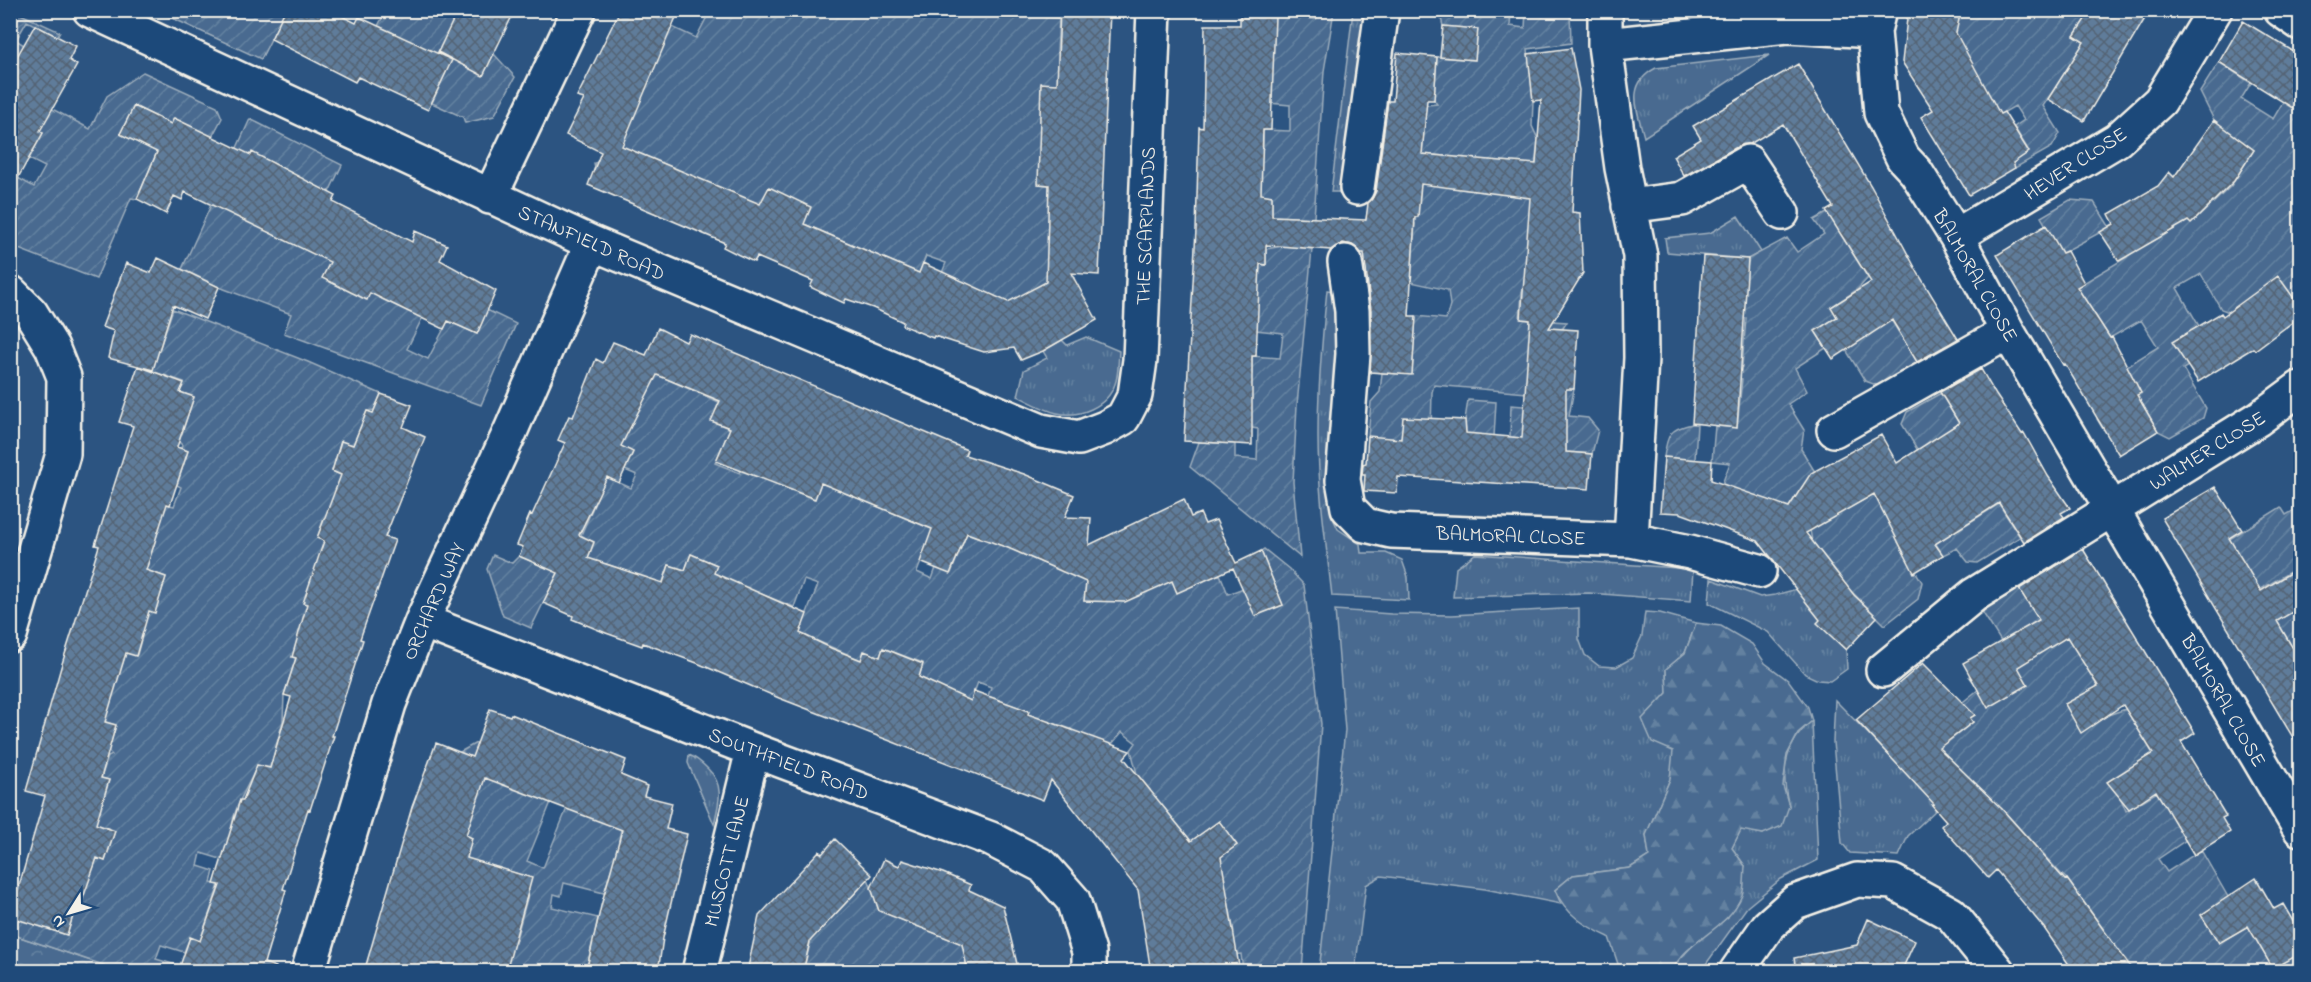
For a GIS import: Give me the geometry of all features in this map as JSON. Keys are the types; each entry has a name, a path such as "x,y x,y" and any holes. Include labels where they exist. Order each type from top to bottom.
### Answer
{"street":[{"name":"STANFIELD ROAD","path":"90,10 592,243 1041,431 1079,438 1105,428"},
{"path":"490,197 579,10"},
{"name":"THE SCARPLANDS","path":"1105,428 1123,418 1135,396 1154,10"},
{"path":"1357,188 1382,10"},
{"path":"1605,10 1605,45 1622,168 1640,256 1641,358 1631,540"},
{"name":"HEVER CLOSE","path":"1956,236 2117,140 2160,100 2215,10"},
{"path":"2281,10 2301,23"},
{"name":"BALMORAL CLOSE","path":"1605,45 1788,26 1877,20 1881,113 1903,158 1917,172 1956,236 2008,332 2295,809"},
{"path":"1629,206 1682,199 1748,162 1782,213"},
{"name":"ORCHARD WAY","path":"308,972 389,704 422,621 511,430 592,243"},
{"name":"BALMORAL CLOSE","path":"1345,262 1352,311 1353,354 1343,480 1348,508 1365,525 1390,531 1631,540 1690,552 1759,571"},
{"path":"10,292 31,313 52,347 64,377 63,454 10,635"},
{"path":"1834,430 2008,332"},
{"name":"WALMER CLOSE","path":"2113,509 2258,419 2301,388"},
{"path":"1883,670 1974,595 2113,509"},
{"name":"SOUTHFIELD ROAD","path":"422,621 753,750 991,839 1043,866 1073,900 1089,952 1089,972"},
{"name":"MUSCOTT LANE","path":"699,972 753,750"},
{"path":"1736,972 1768,926 1795,902 1857,880 1893,882 1952,914 1998,972"}],"green space":[{"path":"14,11 60,32 57,37 27,21 16,40 24,45 11,69 11,18"},
{"path":"157,11 285,11 261,59"},
{"path":"386,11 458,11 465,66 483,75 494,54 515,77 494,116 465,123 463,117 432,103 445,74 392,32 378,26"},
{"path":"710,11 1045,11 1045,17 1059,18 1057,52 1074,54 1058,84 1041,84 1039,184 1050,185 1047,263 1072,266 1074,278 1000,307 939,280 946,263 926,256 919,273 643,155 595,167 594,163 615,158 670,26 696,38"},
{"path":"1316,11 1334,11 1324,71 1314,218 1272,216 1272,196 1253,194 1255,148 1263,148 1263,130 1290,131 1290,105 1257,102 1275,16 1316,19"},
{"path":"1353,11 1368,11 1351,144 1341,192 1331,192"},
{"path":"1412,11 1511,11 1510,26 1525,28 1526,11 1570,11 1571,43 1528,49 1533,101 1532,126 1538,139 1535,168 1554,190 1522,293 1520,319 1567,322 1526,386 1574,389 1569,416 1588,418 1598,430 1592,454 1566,452 1566,442 1510,437 1511,405 1537,407 1539,394 1434,385 1431,431 1402,429 1401,439 1368,437 1371,402 1380,392 1382,373 1412,374 1416,316 1446,319 1450,305 1448,290 1411,282 1415,224 1366,220 1367,212 1417,217 1421,183 1482,192 1444,156 1422,154 1426,105 1437,104 1434,100 1437,57 1475,60 1477,30 1443,26 1441,18"},
{"path":"1961,11 2091,11 2074,36 2085,43 2043,106 2060,133 2052,147 2015,168 2013,163 2029,151 2014,127 2024,120 2015,106 1980,126 1933,23 1959,19"},
{"path":"1769,55 1644,137 1636,98 1637,89 1646,74 1656,68"},
{"path":"2219,62 2251,83 2241,99 2273,119 2283,102 2300,113 2300,300 2297,303 2229,312 2221,309 2201,274 2177,288 2199,326 2174,344 2188,366 2183,369 2206,408 2203,418 2170,437 2158,431 2143,405 2103,429 2097,419 2141,393 2127,366 2158,347 2141,320 2110,338 2077,287 2127,257 2110,227 2062,253 2041,217 2070,200 2094,202 2109,226 2114,224 2131,253 2174,229 2149,191 2156,188 2192,223 2231,186 2254,150 2214,120 2200,92"},
{"path":"143,72 217,106 222,118 212,137 174,118 171,124 134,106 120,134 157,152 137,199 131,198 96,279 11,246 11,192 18,178 34,187 45,167 29,159 43,133 26,123 24,94 90,129 107,96"},
{"path":"250,119 342,165 329,192 271,174 275,164 252,153 225,210 340,242 323,278 366,300 381,269 391,273 382,299 413,314 446,270 407,349 428,359 448,321 477,334 487,310 516,324 481,405 284,333 291,314 219,287 182,269"},
{"path":"1834,209 1838,230 1868,278 1857,290 1831,307 1888,315 1918,363 1879,386 1865,381 1829,322 1815,331 1826,348 1795,368 1807,391 1788,404 1804,430 1801,449 1840,513 1885,488 1913,534 1898,542 1922,582 1918,599 1885,625 1850,590 1815,595 1839,575 1812,541 1802,487 1785,513 1722,484 1730,463 1712,461 1715,426 1737,428 1742,379 1696,375 1697,363 1742,367 1746,318 1700,314 1699,304 1744,308 1748,259 1787,238 1797,252 1824,234 1814,220"},
{"path":"1738,216 1761,252 1748,259 1667,252 1665,238 1710,233"},
{"path":"1283,246 1312,249 1297,405 1293,482 1300,557 1190,467 1199,442 1235,444 1235,458 1257,460 1258,429 1240,426 1242,373 1252,374 1252,356 1280,358 1283,333 1246,329 1260,264 1266,265 1266,249"},
{"path":"1327,290 1340,292 1344,343 1329,473 1331,514 1338,529 1360,544 1361,553 1386,553 1402,560 1408,577 1409,600 1332,596 1318,456 1319,399"},
{"path":"173,309 308,362 381,394 374,410 367,411 353,445 341,442 332,471 348,478 334,521 324,518 317,538 337,545 304,603 347,618 292,657 296,658 284,695 283,721 270,768 257,766 233,819 233,836 240,865 201,853 198,866 214,871 211,883 219,885 200,941 190,937 184,952 161,945 156,959 193,970 121,971 11,934 11,917 67,935 77,903 81,904 97,858 105,861 115,831 93,823 100,813 109,780 101,778 108,757 112,755 108,751 116,725 103,721 126,653 137,655 145,609 155,612 166,577 146,570 160,525 156,501 174,506 181,487 177,485 188,451 181,448 182,445 179,442 194,397 180,392 184,382 140,367 160,347"},
{"path":"1086,337 1119,351 1116,380 1106,399 1083,412 1065,414 1047,410 1018,396 1024,370 1047,358 1043,351 1062,340 1067,345"},
{"path":"651,366 674,368 669,380 719,402 712,421 733,430 728,433 715,463 740,473 744,460 786,488 814,499 821,483 934,530 917,572 932,579 936,568 951,573 967,533 982,539 987,527 1020,553 1045,564 1062,526 1089,557 1084,601 1107,601 1172,581 1177,592 1220,574 1228,594 1246,587 1255,615 1283,605 1261,551 1264,549 1289,569 1304,585 1321,724 1302,971 1243,971 1241,954 1202,957 1200,937 1234,932 1228,901 1209,865 1237,845 1219,821 1191,841 1165,809 1150,818 1136,801 1150,790 1137,774 1131,750 1136,743 1122,732 1096,763 1055,769 1071,729 1050,722 1042,742 1021,734 1029,711 988,696 991,687 978,682 971,701 919,677 923,663 883,648 880,657 861,660 799,633 818,585 804,580 794,607 761,594 698,610 717,565 691,554 685,570 669,565 660,590 630,572 606,564 600,579 571,581 557,575 531,628 503,616 487,569 493,555 512,563 519,556 547,568 553,557 586,563 594,543 581,535 606,477 631,488 637,475 625,470 633,452 618,445"},
{"path":"1941,393 1970,442 1927,466 1902,424 1907,412"},
{"path":"1468,400 1496,402 1494,437 1466,434 1465,420"},
{"path":"1697,424 1695,460 1664,457 1670,434 1678,428"},
{"path":"1999,504 2020,537 1977,563 1968,562 1957,548 1943,555 1925,527 1949,512 1959,529"},
{"path":"2281,507 2286,515 2300,507 2300,570 2298,567 2258,591 2228,540"},
{"path":"1475,554 1693,569 1691,601 1589,593 1453,597 1456,568"},
{"path":"1711,579 1760,597 1797,589 1829,611 1818,623 1846,650 1847,669 1830,681 1818,680 1805,674 1768,632 1709,603"},
{"path":"2016,584 2039,620 2023,629 2068,636 2098,687 2065,704 2081,732 2108,715 2126,709 2155,757 2108,782 2121,799 2126,811 2157,792 2186,840 2158,859 2167,872 2201,850 2228,897 2201,915 2219,943 2248,926 2273,968 2300,953 2300,971 2134,971 2067,879 2002,809 1920,747 1921,709 1948,742 1973,722 1959,705 1979,689 1969,676 1990,659 2021,689 2028,684 1983,613 1984,604"},
{"path":"2300,607 2300,663 2277,621"},
{"path":"1579,608 1579,639 1585,655 1599,666 1616,667 1632,658 1642,636 1645,612 1660,613 1696,623 1685,653 1666,669 1667,693 1643,719 1674,751 1670,779 1646,835 1649,856 1630,868 1573,875 1555,890 1561,904 1485,889 1381,876 1366,885 1355,971 1319,972 1345,730 1335,610 1452,615"},
{"path":"1696,623 1721,626 1752,644 1765,663 1789,681 1808,707 1812,721 1799,732 1787,755 1783,786 1789,806 1782,826 1763,834 1741,830 1732,848 1745,866 1743,892 1736,907 1718,926 1687,950 1672,971 1618,971 1619,967 1609,937 1577,919 1559,899 1555,890 1573,875 1630,868 1649,856 1646,835 1670,779 1673,751 1652,742 1642,719 1667,693 1666,669 1685,653"},
{"path":"1835,700 1936,803 1932,805 1936,810 1908,836 1899,856 1850,853 1842,843 1833,742"},
{"path":"1812,721 1818,860 1781,879 1747,907 1701,971 1672,972 1676,963 1699,939 1728,917 1745,866 1732,848 1741,829 1763,834 1789,806 1785,782 1787,759 1796,739"},
{"path":"478,742 551,802 527,861 543,868 567,808 623,819 619,840 632,843 626,873 611,870 604,893 564,883 561,896 554,894 552,907 598,918 586,971 461,971 498,938 515,943 528,895 522,875 466,860 472,838 453,831 469,756 460,752"},
{"path":"689,755 704,765 717,781 719,795 714,824 688,763"},
{"path":"864,876 869,881 879,911 962,944 968,972 803,972 811,940 859,889"},
{"path":"11,934 121,971 11,972"}],"building":[{"path":"285,10 330,10 356,23 359,17 452,60 428,110 358,77 355,82 271,39"},
{"path":"458,10 515,10 483,76 438,52"},
{"path":"620,10 679,10 622,146 760,204 769,187 811,207 804,224 919,273 923,263 1008,302 1046,282 1049,185 1038,184 1041,83 1057,84 1060,10 1110,10 1099,275 1071,273 1097,320 1043,351 1021,360 1014,348 984,352 934,336 933,338 902,325 903,322 873,308 846,299 844,303 810,287 813,281 757,257 754,262 723,247 725,243 588,185 601,152 566,135 584,99 577,97"},
{"path":"1908,10 1961,10 1956,33 2000,114 2004,112 2029,152 2013,163 2015,168 1969,195 1921,117 1933,110 1902,62"},
{"path":"2091,10 2150,10 2084,121 2048,99 2084,42 2074,36"},
{"path":"1240,16 1275,16 1271,130 1263,130 1261,194 1272,196 1272,216 1366,220 1368,203 1376,191 1388,101 1393,101 1397,53 1437,57 1434,100 1427,100 1422,154 1536,164 1541,100 1533,101 1528,54 1571,48 1579,90 1572,212 1580,213 1583,273 1549,328 1578,330 1574,389 1566,389 1566,452 1592,454 1589,489 1398,477 1397,493 1364,491 1365,475 1362,475 1363,464 1366,463 1368,436 1401,439 1403,417 1465,420 1466,433 1522,438 1530,320 1521,319 1530,198 1421,184 1418,217 1415,217 1409,316 1416,316 1412,375 1370,372 1371,310 1364,253 1352,245 1343,243 1331,250 1266,245 1266,265 1260,264 1256,356 1252,356 1252,445 1184,441 1196,230 1199,127 1203,128 1205,25 1240,25"},
{"path":"2243,21 2301,56 2301,113 2219,62"},
{"path":"35,25 76,46 69,60 77,65 40,131 43,133 10,192 10,69"},
{"path":"1443,26 1478,29 1475,60 1440,57"},
{"path":"1798,64 1958,339 1917,362 1892,320 1833,359 1815,331 1837,317 1831,307 1871,282 1826,211 1833,207 1783,124 1750,144 1739,146 1684,176 1673,156 1701,139 1693,126"},
{"path":"134,106 171,124 174,118 251,155 252,152 336,196 333,202 412,242 415,231 447,245 440,260 496,291 477,334 448,321 444,329 370,293 367,300 322,278 330,262 185,192 182,200 174,196 166,214 137,199 157,152 120,134"},
{"path":"2214,120 2254,150 2234,181 2191,224 2188,221 2119,261 2100,232 2114,224 2109,214 2158,186 2169,172 2174,177"},
{"path":"2046,225 2062,253 2067,251 2084,283 2077,287 2110,338 2112,337 2141,393 2137,395 2158,431 2119,455 1997,255"},
{"path":"1703,256 1748,259 1737,428 1692,423"},
{"path":"158,258 219,287 205,319 173,305 153,370 108,358 114,331 102,327 126,263 151,273"},
{"path":"2278,276 2301,308 2301,316 2255,350 2253,348 2198,382 2172,342 2221,313 2223,316"},
{"path":"658,328 686,342 690,334 967,450 965,455 1024,474 1074,495 1065,517 1091,518 1089,545 1184,499 1191,517 1200,513 1205,524 1216,520 1236,563 1261,551 1283,605 1255,616 1233,568 1177,593 1172,581 1125,602 1084,601 1086,582 967,533 950,574 920,562 932,529 821,483 815,499 716,461 730,428 711,421 720,401 657,375 621,446 633,452 619,483 607,477 579,535 594,542 588,558 663,583 669,565 685,570 691,554 717,565 714,573 807,614 800,633 831,648 861,660 864,651 880,657 883,648 923,664 919,677 971,701 974,691 1029,711 1028,714 1130,751 1124,758 1191,841 1219,821 1237,845 1221,857 1240,972 1151,972 1138,890 1051,780 1043,800 779,698 697,663 643,643 642,646 606,633 572,619 573,616 543,603 558,573 519,556 523,547 517,545 565,443 558,440 569,416 573,417 596,359 603,363 613,342 646,355"},
{"path":"138,366 184,383 180,392 194,397 177,447 188,451 170,505 167,504 146,570 166,577 155,613 149,611 136,656 126,653 105,722 116,725 101,778 109,780 96,824 115,831 105,861 97,858 81,904 77,903 67,935 10,917 45,796 26,791 61,667 99,546 95,545 133,426 119,422"},
{"path":"1981,369 2070,508 2061,513 2064,517 2024,542 1999,503 1935,544 1943,555 1914,573 1874,494 1806,533 1854,595 1877,617 1846,650 1817,623 1820,620 1758,541 1680,513 1660,512 1664,457 1712,461 1711,480 1789,507 1811,473 1881,435 1897,463 1959,423 1940,392"},
{"path":"381,394 412,405 403,427 425,437 385,537 395,540 360,639 363,640 332,736 334,736 283,889 286,890 264,963 276,967 275,972 188,972 189,969 180,966 190,937 200,941 220,885 214,884 240,800 243,800 257,765 270,768 291,697 284,695 296,658 292,657 307,604 303,603 324,541 317,538 341,475 332,471 341,441 353,445 367,411 373,413"},
{"path":"2215,487 2242,530 2229,538 2261,591 2301,566 2301,607 2277,621 2301,662 2301,751 2162,518"},
{"path":"2083,549 2195,733 2181,742 2226,816 2222,818 2230,832 2194,855 2156,791 2129,809 2107,782 2153,753 2123,705 2081,733 2065,704 2098,686 2067,637 2018,667 2028,685 1988,708 1963,663 2039,620 2019,589"},
{"path":"1923,663 1975,715 1970,718 1973,722 1939,748 2002,809 2065,880 2067,879 2134,972 2074,972 2044,928 1996,870 1988,878 1941,826 1946,821 1932,805 1934,804 1856,720"},
{"path":"490,709 510,716 511,714 626,760 621,775 647,786 644,796 672,803 666,829 687,834 663,938 658,972 586,972 622,830 485,778 466,835 472,838 467,858 532,878 506,972 364,972 412,807 436,743 472,757"},
{"path":"835,839 872,875 810,941 803,972 747,972 759,916 819,851 822,854"},
{"path":"884,859 899,866 902,860 943,873 971,885 969,890 1003,906 1019,972 968,972 962,944 879,911 871,888"},
{"path":"2256,878 2274,909 2283,904 2301,935 2301,953 2273,969 2248,926 2219,943 2201,915"},
{"path":"1868,919 1915,941 1901,972 1796,972 1794,958 1857,945"}]}
